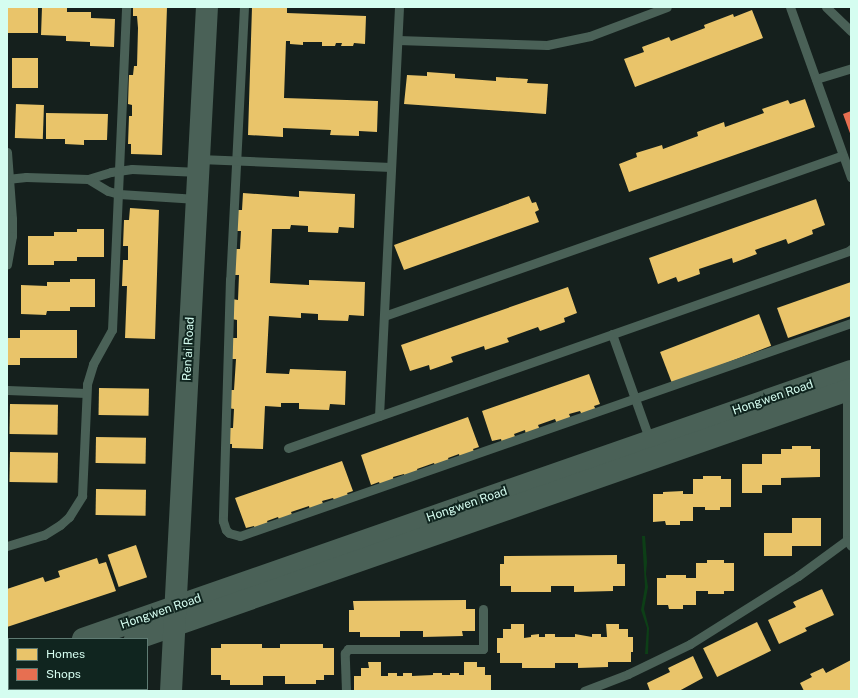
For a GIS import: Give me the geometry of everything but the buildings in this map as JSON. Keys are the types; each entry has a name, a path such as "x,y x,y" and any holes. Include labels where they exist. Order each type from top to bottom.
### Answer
{"street":[{"name":"Ren'ai Road","path":"171,691 207,7"},
{"name":"Hongwen Road","path":"87,638 175,616 850,384"},
{"name":"Hongwen Road","path":"137,638 175,616 650,441 850,384"}],"lane":[{"path":"7,546 44,535 60,525 76,507 82,496 86,384 93,364 112,330 126,7"},
{"path":"244,7 230,287 223,521 226,530 229,533 240,536 851,323"},
{"path":"379,416 399,7"},
{"path":"398,40 546,45 590,36 666,7"},
{"path":"790,7 851,177"},
{"path":"826,7 851,31"},
{"path":"816,79 851,68"},
{"path":"7,152 12,236 7,265"},
{"path":"384,316 843,155"},
{"path":"9,179 26,177 88,179 120,171 199,165 236,160 391,167"},
{"path":"88,179 103,188 119,194 197,199"},
{"path":"288,448 849,251 851,249"},
{"path":"612,334 650,441"},
{"path":"584,691 628,674 690,644 849,543 850,384"},
{"path":"7,390 86,393"},
{"path":"346,691 345,653 348,649 483,649 483,609"}],"shaded area":[{"path":"642,536 645,536 647,562 646,574 648,587 644,609 649,628 648,654 645,654 647,628 641,610 645,587"}]}
